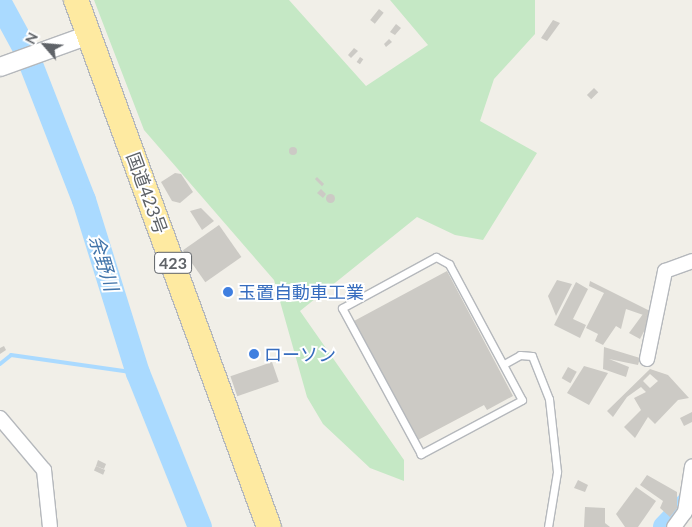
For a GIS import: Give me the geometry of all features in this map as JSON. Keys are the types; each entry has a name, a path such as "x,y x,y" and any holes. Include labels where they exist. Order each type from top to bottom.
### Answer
{"highway":[{"name":"国道423号","path":"76,0 83,37 269,527"}],"street":[{"path":"2,67 83,37"},
{"path":"647,360 665,271 692,261"},
{"path":"0,418 44,470 50,527"},
{"path":"674,527 685,512 692,467"}],"lane":[{"path":"436,257 449,264 504,364 522,400 421,454 342,308 436,257"},
{"path":"504,364 520,355 532,356 549,399 557,472 548,527"}],"green space":[{"path":"94,0 289,0 366,86 428,45 390,0 535,0 535,34 494,79 480,121 537,153 483,240 455,235 417,217 300,311 404,460 404,481 370,468 323,424 307,397 274,280 144,130"}],"building":[{"path":"379,9 384,13 375,24 370,20"},
{"path":"553,20 560,23 547,41 541,38"},
{"path":"396,24 401,28 395,35 390,32"},
{"path":"389,39 392,42 386,47 384,44"},
{"path":"354,48 358,51 351,58 348,55"},
{"path":"360,57 363,59 360,64 357,62"},
{"path":"594,88 598,92 591,99 587,95"},
{"path":"293,147 297,151 293,155 289,151"},
{"path":"175,173 181,174 193,192 180,203 172,201 161,182"},
{"path":"317,177 324,184 322,186 315,179"},
{"path":"321,189 326,194 323,198 317,193"},
{"path":"330,193 335,198 330,203 325,198"},
{"path":"201,208 214,221 202,230 190,211"},
{"path":"219,225 241,257 205,282 183,250"},
{"path":"447,271 513,396 487,410 484,405 418,440 354,321"},
{"path":"557,280 572,284 556,316 548,296"},
{"path":"590,281 654,313 652,318 626,309 621,329 616,326 603,345 595,341 598,334 586,328 604,293 589,286"},
{"path":"576,282 588,289 573,319 586,325 580,338 554,325"},
{"path":"643,314 651,318 640,339 629,333"},
{"path":"4,346 6,350 0,354 0,348"},
{"path":"604,347 640,358 638,365 609,359 629,367 626,377 603,369"},
{"path":"272,362 279,382 237,396 230,376"},
{"path":"584,366 608,373 589,405 567,393"},
{"path":"568,367 577,372 570,383 562,378"},
{"path":"650,369 668,375 689,398 678,400 655,424 648,417 635,438 624,427 641,410 634,398 646,392 641,387 627,397 613,417 607,411","holes":["650,374 658,381 650,388 643,381"]},
{"path":"692,412 692,422 684,426 680,418"},
{"path":"98,460 106,464 104,469 96,466"},
{"path":"96,466 105,470 103,475 94,471"},
{"path":"647,475 677,492 677,508 670,517 660,508 663,501 640,485"},
{"path":"578,480 588,485 585,492 574,488"},
{"path":"636,487 656,501 638,527 625,527 616,514"},
{"path":"585,507 605,508 605,523 610,527 584,527"}],"waterway":[{"name":"余野川","path":"0,3 25,49 84,200 138,373 200,527"},
{"path":"0,364 11,355 138,373"},
{"path":"665,527 691,500"}],"place":[{"name":"玉置自動車工業","path":"228,292"},
{"name":"ローソン","path":"254,354"}]}
